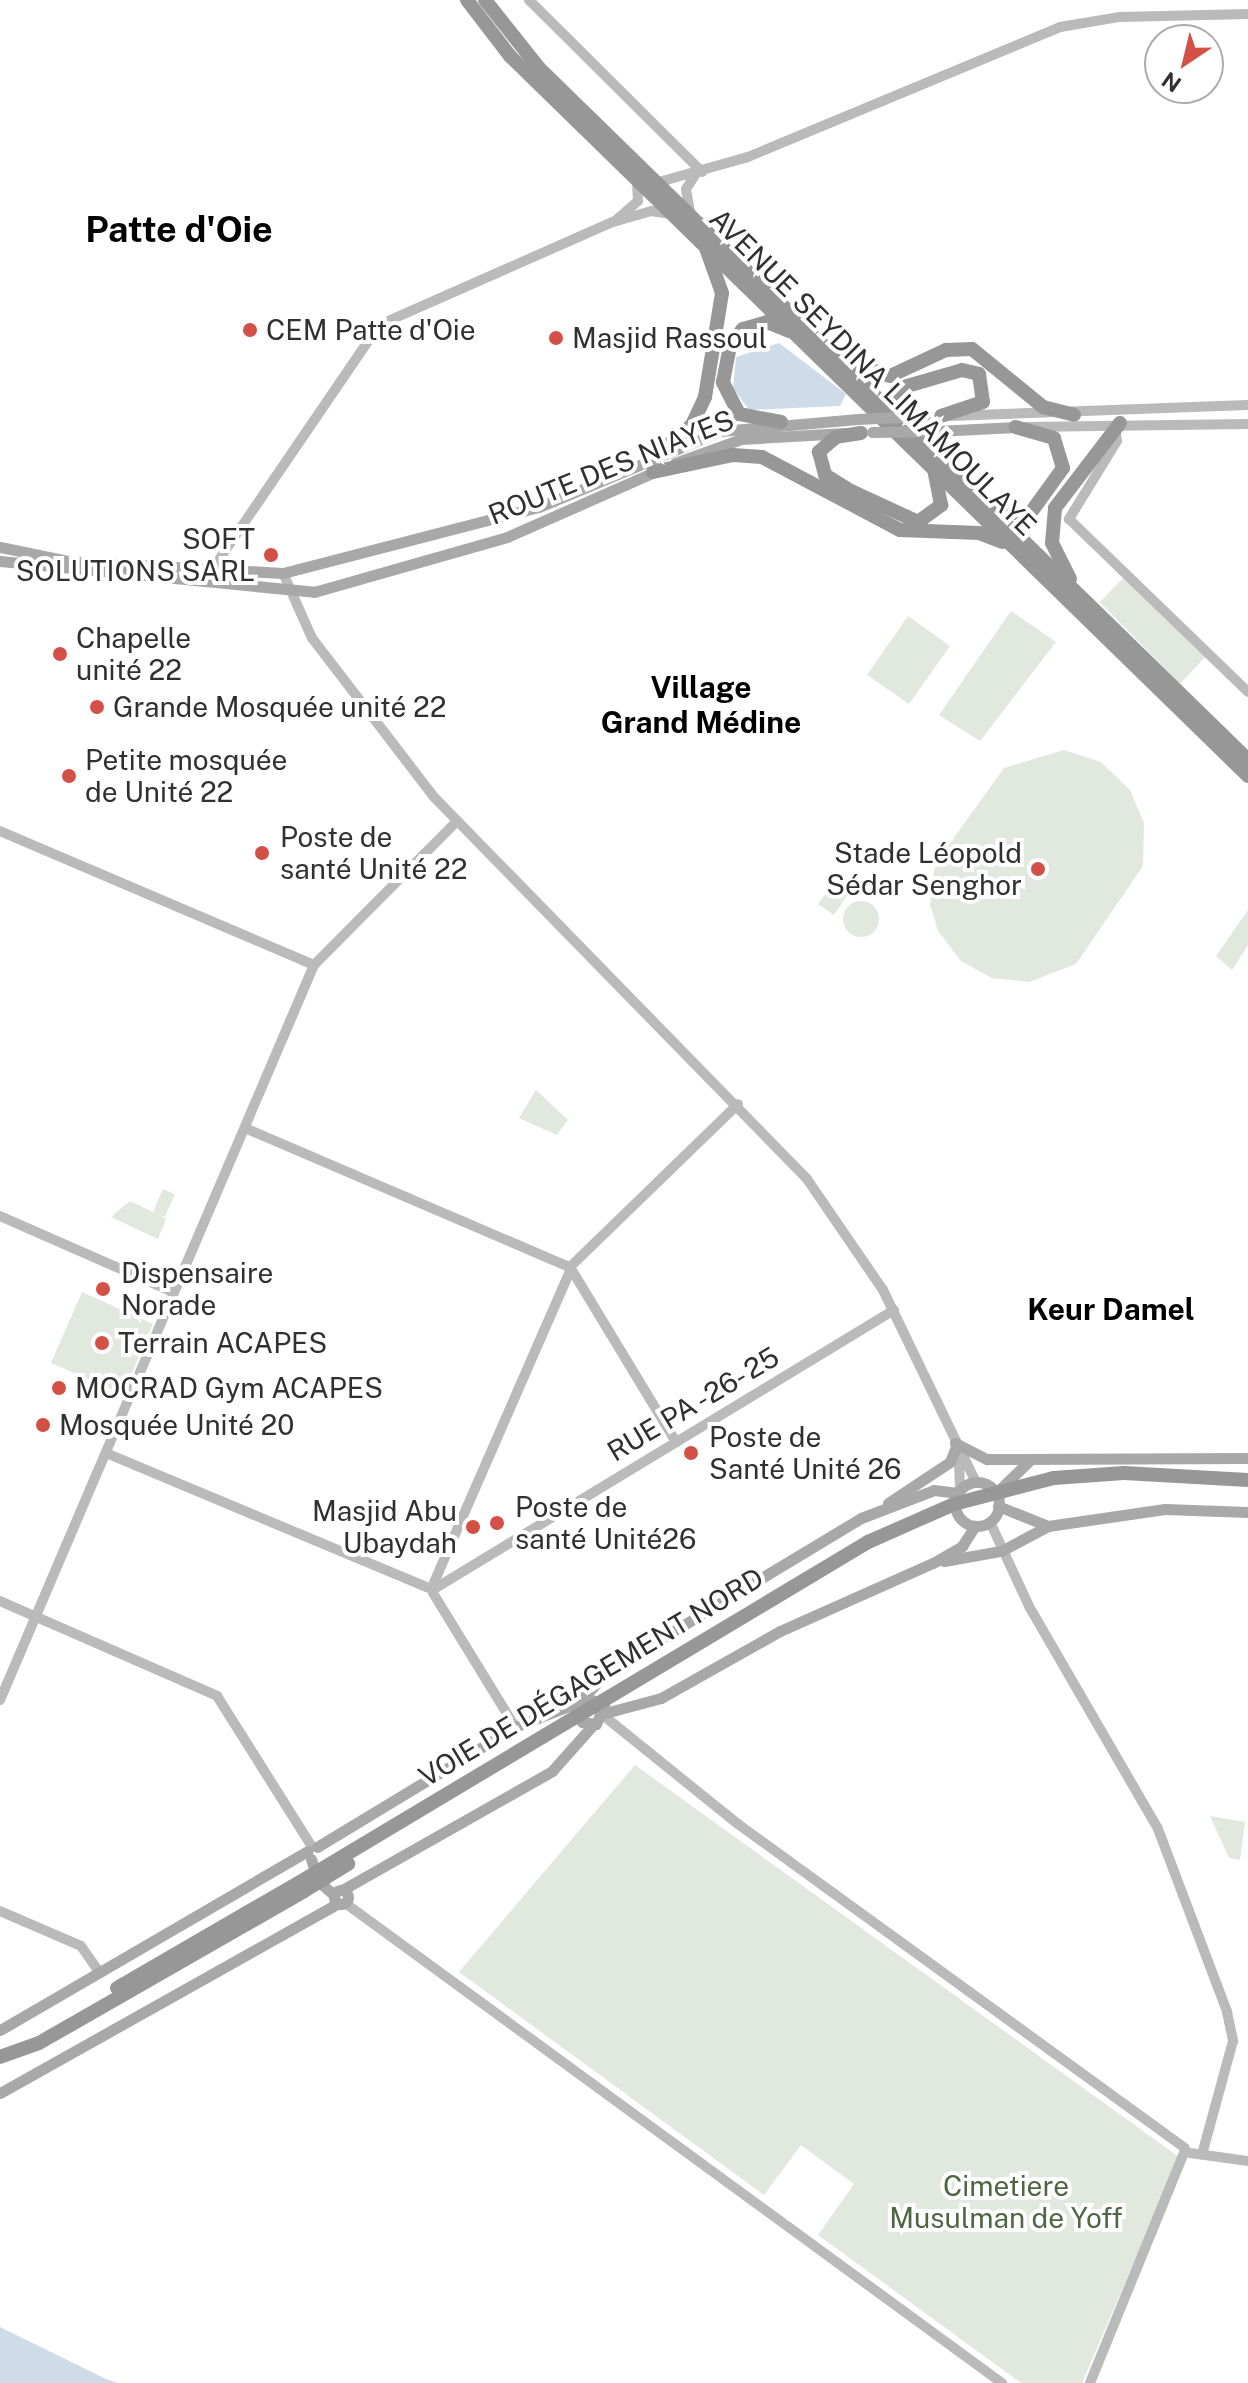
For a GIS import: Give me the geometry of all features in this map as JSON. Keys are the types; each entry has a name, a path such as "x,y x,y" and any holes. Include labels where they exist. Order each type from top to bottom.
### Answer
{"highway":[{"name":"AVENUE SEYDINA LIMAMOULAYE","path":"467,0 510,56 688,217 835,357 1248,760"},
{"name":"AVENUE SEYDINA LIMAMOULAYE","path":"485,0 539,68 659,182 698,234 1019,554 1248,776"},
{"path":"656,455 698,416 715,342 720,281 698,234"},
{"path":"781,422 732,409 723,382 730,346 743,329 767,322 811,348"},
{"path":"835,357 890,376 946,350 972,349 1043,407 1074,415"},
{"path":"906,426 898,402 907,386 962,370 979,374 983,402 941,416"},
{"path":"1089,605 1056,555 1051,520 1090,454 1118,426"},
{"path":"988,507 1029,515 1063,468 1054,438 1016,427"},
{"path":"863,428 825,443 822,471 903,519 925,520 941,505 931,465"},
{"path":"653,472 733,455 762,457 900,530 979,533 1019,554"},
{"name":"VOIE DE DÉGAGEMENT NORD","path":"0,2057 39,2043 302,1887 868,1542 954,1504 1055,1482 1124,1473 1248,1480"},
{"name":"VOIE DE DÉGAGEMENT NORD","path":"1055,1482 1167,1482 1248,1488"},
{"name":"VOIE DE DÉGAGEMENT NORD","path":"0,2050 36,2036 302,1887"}],"main road":[{"name":"ROUTE DES NIAYES","path":"0,561 286,590 329,589 507,537 653,472 741,439 863,428 925,416 941,416"},
{"name":"ROUTE DES NIAYES","path":"0,547 68,561 283,573 539,507 656,455 721,431 781,422 936,431 1016,427"},
{"path":"0,2030 296,1858 315,1852 515,1727 554,1709 580,1704 604,1675 941,1470 956,1446 980,1458 1030,1461 1248,1458"},
{"path":"875,1511 926,1493 959,1492 1030,1461"},
{"path":"580,1704 598,1715 623,1712 780,1631 933,1563 951,1553 987,1520 996,1493 1016,1469"},
{"path":"981,1483 996,1493"},
{"path":"955,1507 959,1492"},
{"path":"926,1493 955,1507 961,1519 951,1553"},
{"path":"933,1563 1000,1549 1048,1526 1165,1509 1248,1512"},
{"path":"961,1519 1024,1521 1048,1526"},
{"path":"0,2093 341,1899 359,1881 522,1791 579,1743 598,1715 604,1675"},
{"path":"580,1704 598,1715"},
{"path":"616,1729 623,1712"},
{"path":"315,1852 321,1878 341,1899"}],"street":[{"path":"529,0 698,173"},
{"path":"659,182 698,173 1060,27 1089,19 1248,14"},
{"path":"613,222 641,195 626,164"},
{"path":"212,570 379,325 613,222 651,211 688,217 686,189 698,173"},
{"name":"ROUTE DES NIAYES","path":"941,416 1074,415 1248,405"},
{"name":"ROUTE DES NIAYES","path":"1016,427 1248,424"},
{"path":"1118,426 1117,441 1069,519 1248,692"},
{"path":"283,573 286,590 377,729 456,822 738,1104 807,1179 894,1310 956,1446 981,1483"},
{"path":"0,1700 314,965 456,822"},
{"path":"0,831 314,965"},
{"path":"432,1589 570,1268 738,1104"},
{"path":"245,1128 570,1268 676,1442"},
{"path":"0,1216 173,1292"},
{"name":"RUE PA -26- 25","path":"432,1589 894,1310"},
{"path":"956,1446 959,1492"},
{"path":"106,1453 432,1589 515,1727"},
{"path":"987,1520 1000,1549 1158,1829 1227,2012 1233,2041 1090,2383"},
{"path":"0,1601 223,1701 315,1852"},
{"path":"598,1715 1188,2152 1248,2161"},
{"path":"341,1899 1002,2383"},
{"path":"0,1911 81,1946 100,1973"}],"green space":[{"path":"1124,577 1206,656 1180,684 1100,602"},
{"path":"1011,611 1056,642 980,741 939,715"},
{"path":"908,616 950,646 909,704 867,675"},
{"name":"Stade Léopold Sédar Senghor","path":"1064,750 1101,762 1130,790 1144,823 1143,866 1076,964 1029,982 992,978 961,961 938,931 930,904 935,864 1004,768"},
{"path":"839,875 854,885 834,915 818,904"},
{"path":"861,901 874,906 879,919 874,932 861,937 848,932 843,919 848,906"},
{"path":"1248,910 1248,945 1232,970 1216,956"},
{"path":"536,1090 568,1120 557,1135 519,1118"},
{"path":"163,1189 175,1194 165,1217 159,1215 166,1219 158,1239 111,1217 130,1201 153,1212"},
{"name":"Terrain ACAPES","path":"82,1292 153,1324 123,1394 51,1363"},
{"name":"Cimetiere Musulman de Yoff","path":"635,1765 1179,2157 1082,2383 1021,2383 818,2235 854,2184 801,2145 764,2195 459,1972"},
{"path":"1210,1816 1245,1822 1240,1860 1229,1858"}],"water":[{"path":"779,343 846,394 840,406 749,410 733,388 736,357"},
{"path":"0,2327 106,2379 118,2383 0,2383"}],"place":[{"name":"CEM Patte d'Oie","path":"250,330"},
{"name":"Masjid Rassoul","path":"556,338"},
{"name":"SOFT SOLUTIONS SARL","path":"271,555"},
{"name":"Chapelle unité 22","path":"60,654"},
{"name":"Grande Mosquée unité 22","path":"97,707"},
{"name":"Petite mosquée de Unité 22","path":"69,776"},
{"name":"Poste de santé Unité 22","path":"262,853"},
{"name":"Stade Léopold Sédar Senghor","path":"1038,869"},
{"name":"Dispensaire Norade","path":"103,1289"},
{"name":"Terrain ACAPES","path":"102,1343"},
{"name":"MOCRAD Gym ACAPES","path":"59,1388"},
{"name":"Mosquée Unité 20","path":"43,1425"},
{"name":"Poste de Santé Unité 26","path":"691,1453"},
{"name":"Poste de santé Unité26","path":"497,1523"},
{"name":"Masjid Abu Ubaydah","path":"473,1527"}],"district":[{"name":"Patte d'Oie","path":"179,230"},
{"name":"Village Grand Médine","path":"701,704"},
{"name":"Keur Damel","path":"1111,1309"}]}
